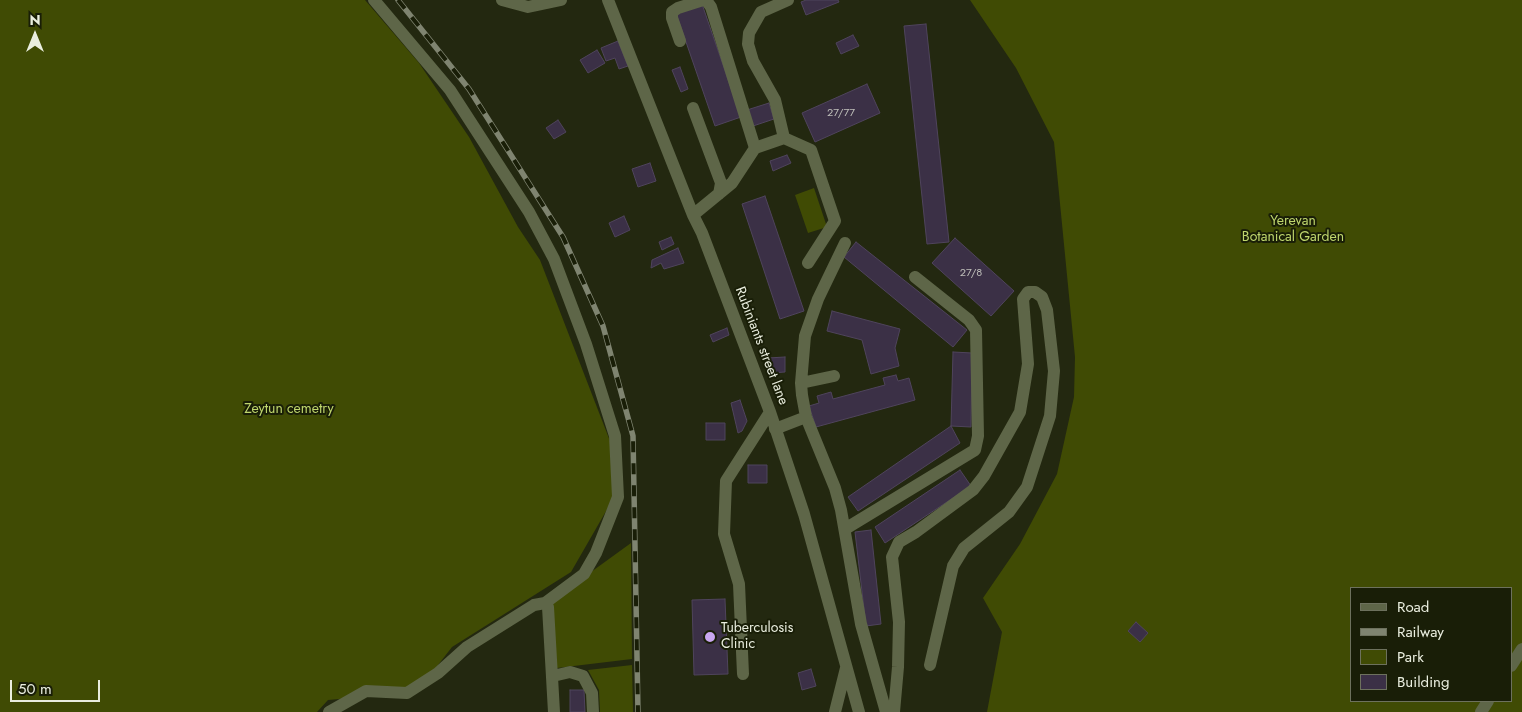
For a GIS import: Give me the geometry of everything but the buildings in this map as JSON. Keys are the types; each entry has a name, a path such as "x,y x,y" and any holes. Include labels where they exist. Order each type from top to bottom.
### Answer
{"street":[{"path":"329,712 366,692 407,693 438,673 467,648 534,605 544,603 584,574 596,553 618,497 615,436 577,318 554,260 529,212 450,90 374,0"},
{"path":"502,0 528,7 561,0"},
{"name":"Rubiniants street lane","path":"608,0 693,216 702,233 770,412 804,514 859,712"},
{"path":"680,41 672,18 672,12 705,0 755,148"},
{"path":"784,138 775,100 753,61 748,44 749,33 761,12 788,0"},
{"path":"693,108 721,183 719,194"},
{"path":"693,216 732,183 755,148 784,138 811,150 835,221 808,263"},
{"path":"845,244 818,299 805,336 801,383 806,417 835,488 845,529 861,624 886,712"},
{"path":"845,529 975,450 978,436 976,330 969,320 915,277"},
{"path":"894,712 899,622 892,557 899,542 973,490 984,476 1020,412 1028,364 1023,299 1028,292 1035,292 1042,298 1047,310 1054,371 1050,416 1027,487 1009,512 964,548 953,566 930,665"},
{"path":"801,383 834,376"},
{"path":"743,674 739,584 724,534 726,481 770,412"},
{"path":"775,429 806,417"},
{"path":"544,603 548,608 554,712"},
{"path":"1512,664 1522,648"},
{"path":"835,712 846,668"},
{"path":"552,676 570,672 583,676 592,693 593,712"}],"green space":[{"name":"Zeytun cemetry","path":"0,0 365,0 419,63 469,137 518,227 540,260 610,441 613,499 571,572 452,647 417,692 328,700 317,712 0,712"},
{"name":"Yerevan Botanical Garden","path":"970,0 1522,0 1522,712 987,712 1002,632 983,598 1020,544 1057,474 1074,397 1075,357 1054,142 1016,68"},
{"path":"814,188 827,227 808,233 795,195"},
{"path":"631,543 632,659 557,668 551,601"},
{"path":"632,665 633,712 600,712 599,690 588,670"}],"railway":[{"path":"398,0 469,89 563,237 603,326 633,436 638,712"}],"place":[{"name":"Tuberculosis Clinic","path":"710,637"}]}
